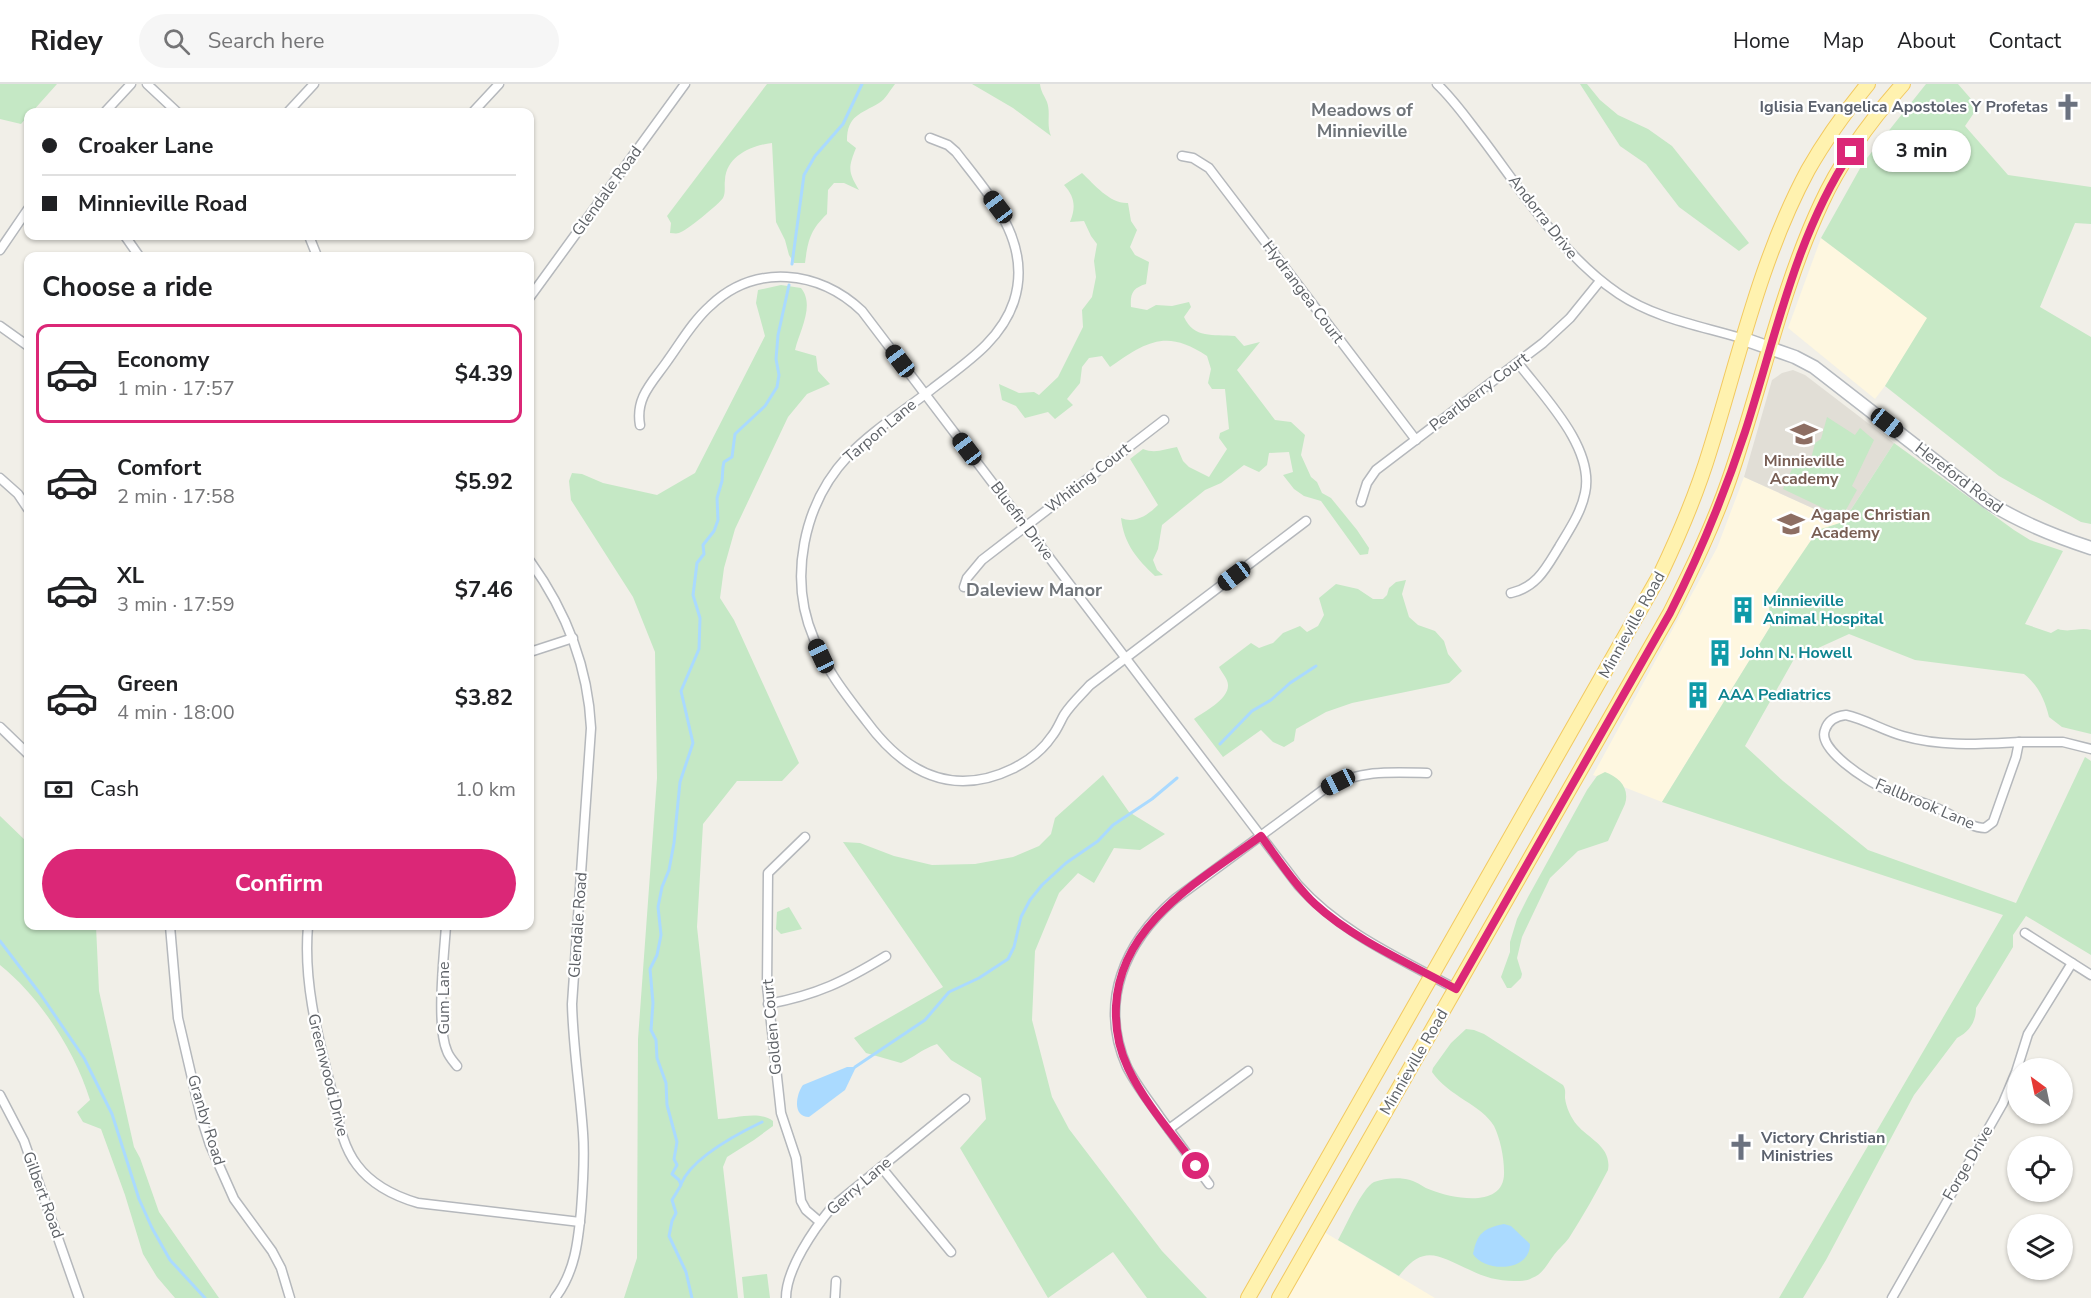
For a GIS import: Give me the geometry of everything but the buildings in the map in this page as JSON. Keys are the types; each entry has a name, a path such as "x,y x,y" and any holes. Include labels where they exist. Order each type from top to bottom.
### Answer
{"main road":[{"name":"Minnieville Road","path":"1248,1298 1661,573 1693,502 1773,249 1796,195 1827,140 1868,84"},
{"name":"Minnieville Road","path":"1279,1298 1670,613 1693,567 1729,481 1769,348 1804,243 1822,202 1841,167 1871,122 1903,84"}],"street":[{"path":"109,108 131,84"},
{"path":"147,84 173,108"},
{"path":"292,108 314,84"},
{"path":"477,108 499,84"},
{"name":"Glendale Road","path":"534,292 685,84"},
{"name":"Andorra Drive","path":"1437,84 1458,107 1563,244 1600,280 1621,295 1648,309 1744,339"},
{"name":"Tarpon Lane","path":"930,138 948,145 956,152 998,207 1011,233 1018,267 1015,298 1002,327 977,354 863,441 839,467 816,503 804,540 802,576 804,599 813,638 821,656 841,688 889,748 915,768 946,779 976,780 1010,770 1037,753 1053,736 1076,699 1090,685 1306,521"},
{"name":"Hydrangea Court","path":"1182,156 1193,158 1209,168 1416,440"},
{"path":"0,250 24,215"},
{"name":"Bluefin Drive","path":"640,425 639,411 643,396 704,311 733,289 756,280 775,277 811,280 834,289 850,300 862,311 926,394 1298,885 1328,915 1364,938 1456,989"},
{"name":"Pearlberry Court","path":"1361,502 1366,483 1371,475 1557,331 1586,300 1600,280"},
{"path":"0,326 24,343"},
{"name":"Hereford Road","path":"1744,339 1795,357 1814,367 1988,501 2015,519 2040,531 2091,548"},
{"path":"1511,593 1529,586 1542,575 1574,522 1587,487 1583,458 1571,433 1518,363"},
{"name":"Whiting Court","path":"964,587 967,578 982,560 1164,420"},
{"path":"0,478 18,494 24,503"},
{"name":"Glendale Road","path":"534,567 554,597 573,638 586,682 591,728 572,1004 573,1040 584,1153 580,1222 573,1265 568,1279 555,1298"},
{"path":"534,651 573,638"},
{"name":"Fallbrook Lane","path":"2019,742 1993,822 1982,828 1865,778 1832,752 1824,741 1823,734 1826,726 1832,720 1846,715 1901,736 1934,744 1967,745 2019,742 2064,742 2091,749"},
{"path":"0,727 24,750"},
{"path":"1209,1184 1136,1083 1122,1053 1117,1032 1116,995 1122,972 1133,946 1143,931 1163,910 1317,793 1351,777 1378,772 1427,773"},
{"name":"Golden Court","path":"805,837 770,871 767,877 767,986 781,1113 796,1158 803,1206 819,1222"},
{"name":"Granby Road","path":"170,930 178,1018 201,1117 234,1199 272,1251 281,1268 290,1298"},
{"name":"Greenwood Drive","path":"308,930 307,960 312,1013 343,1139 357,1166 368,1178 393,1194 418,1203 580,1222"},
{"name":"Gum Lane","path":"446,930 442,996 444,1034 447,1052 457,1066"},
{"path":"2025,933 2091,975"},
{"path":"768,1004 815,994 886,956"},
{"name":"Forge Drive","path":"1892,1298 2003,1103 2028,1034 2072,963"},
{"path":"1169,1129 1248,1071"},
{"name":"Gilbert Road","path":"0,1095 24,1141 79,1298"},
{"name":"Gerry Lane","path":"786,1298 788,1284 798,1259 819,1222 832,1207 965,1099"},
{"path":"881,1167 951,1252"},
{"path":"834,1298 836,1281"}],"shaded area":[{"path":"1821,238 1928,318 1875,399 1788,328"},
{"path":"1793,370 1805,375 1894,443 1843,522 1744,477 1772,380 1782,373"},
{"path":"1744,477 1843,522 1818,531 1769,602 1770,627 1662,802 1593,775 1717,548"},
{"path":"1319,1229 1435,1298 1279,1298"}],"green space":[{"path":"0,84 57,84 36,108 24,108 24,121 21,124 0,119"},
{"path":"767,84 895,84 886,97 852,120 847,141 856,148 850,170 859,190 844,183 834,183 828,190 827,214 811,236 805,263 794,263 776,222 772,143 756,146 735,158 726,172 723,198 688,228 679,233 670,233 671,223 667,216"},
{"path":"972,84 1040,84 1048,106 1051,136 1013,108"},
{"path":"1580,84 1587,84 1600,100 1618,115 1648,129 1672,146 1749,243 1739,251 1679,207 1646,164 1620,146"},
{"path":"1926,84 1958,84 1978,107 1965,126 2008,175 2091,187 2091,224 2075,223 2040,307 2091,337 2091,524 2081,522 1999,476 1885,386 1927,318 1821,238 1863,163"},
{"path":"1082,173 1109,197 1128,203 1131,221 1137,230 1130,247 1135,255 1149,262 1146,284 1133,292 1131,307 1147,310 1156,305 1172,306 1189,302 1191,307 1184,317 1193,329 1205,334 1235,336 1244,346 1260,342 1237,370 1275,420 1291,422 1305,435 1301,455 1311,477 1317,482 1322,493 1331,498 1357,530 1369,548 1368,554 1360,555 1321,501 1304,496 1294,489 1283,475 1293,472 1289,452 1269,453 1267,465 1259,472 1244,465 1221,483 1205,490 1162,525 1158,549 1153,560 1157,570 1163,575 1155,576 1143,563 1128,543 1121,518 1131,520 1141,518 1158,505 1130,459 1143,449 1156,451 1177,447 1183,461 1189,467 1209,477 1227,449 1219,438 1220,433 1229,429 1225,389 1212,389 1208,383 1211,369 1207,356 1193,348 1168,341 1157,342 1146,345 1110,367 1102,356 1089,358 1082,367 1080,383 1067,399 1073,405 1055,419 1048,412 1025,418 1016,406 1002,400 999,384 1019,393 1034,392 1039,395 1058,377 1083,327 1082,310 1092,297 1096,277 1094,261 1097,244 1084,221 1070,222 1073,202 1064,185"},
{"path":"781,285 801,288 805,295 807,310 795,350 816,356 818,371 830,384 807,394 788,417 735,529 724,568 720,598 734,620 799,763 782,781 737,781 703,824 697,927 718,1119 761,1116 773,1121 773,1126 727,1157 723,1167 738,1298 624,1298 637,1258 638,1039 657,778 655,652 633,597 571,500 569,481 572,473 582,474 603,483 657,495 695,473 765,336 756,303 758,290"},
{"path":"1827,417 1855,435 1860,428 1874,440 1852,486 1857,490 1842,517 1783,489 1796,460 1810,463 1815,443 1821,439"},
{"path":"1894,443 2014,530 2030,540 2063,551 2025,624 2051,633 2058,629 2091,630 2091,734 2062,727 2049,717 2040,693 2024,674 1915,660 1849,634 1794,659 1745,746 1783,781 1868,850 2016,903 2085,757 2091,761 2091,955 2026,916 2013,935 2013,947 1976,1008 1971,1026 1957,1038 1914,1095 1826,1260 1803,1298 1779,1298 2003,915 1662,802 1770,627 1769,602 1818,530 1843,522"},
{"path":"1406,580 1402,594 1409,617 1418,625 1435,631 1444,641 1448,654 1462,671 1449,683 1352,703 1326,712 1296,729 1294,741 1284,747 1273,742 1261,730 1223,757 1194,719 1225,695 1227,680 1219,667 1251,643 1259,648 1273,643 1283,633 1300,626 1307,632 1318,626 1324,615 1319,598 1336,584 1358,589 1373,599 1383,599 1389,588 1396,582"},
{"path":"1605,772 1615,777 1625,788 1625,804 1608,841 1578,851 1550,878 1522,937 1517,958 1521,978 1511,988 1507,988 1501,977 1510,952 1510,942 1517,919 1587,790 1597,776"},
{"path":"1103,775 1129,812 1165,834 1140,850 1114,848 1094,883 1078,873 1059,893 1035,951 1032,1020 1052,1097 1069,1129 1162,1251 1207,1298 1147,1298 1113,1252 1048,1298 960,1148 986,1119 981,1078 951,1060 937,1044 901,1063 866,1053 854,1038 943,987 843,842 860,843 894,856 932,865 975,864 1013,857 1039,846 1051,834 1055,818"},
{"path":"0,816 24,839 24,930 96,930 99,991 134,1147 159,1212 219,1298 175,1298 157,1277 143,1254 101,1129 83,1122 77,1112 90,1100 75,1063 42,1009 15,978 0,965"},
{"path":"789,907 802,929 781,934 776,929 777,912"},
{"path":"1466,1029 1484,1034 1563,1085 1566,1105 1573,1119 1607,1155 1608,1170 1569,1238 1542,1271 1528,1280 1508,1281 1491,1278 1432,1255 1416,1259 1399,1276 1338,1240 1359,1200 1374,1182 1392,1178 1406,1179 1428,1189 1465,1198 1488,1196 1497,1191 1502,1183 1504,1171 1502,1154 1494,1126 1482,1112 1447,1088 1432,1072 1451,1043"},
{"path":"767,1274 770,1298 744,1298 742,1277"}],"water":[{"path":"847,1067 856,1067 845,1090 809,1117 800,1113 797,1099 803,1085"},
{"path":"1504,1224 1511,1226 1530,1244 1528,1253 1523,1260 1506,1267 1496,1267 1479,1260 1473,1254 1479,1236 1491,1227"}],"waterway":[{"path":"792,264 804,175 815,156 843,124 862,84"},
{"path":"692,1298 686,1272 669,1236 676,1213 672,1200 681,1185 672,1174 677,1165 674,1159 677,1142 667,1105 666,1083 657,1058 656,1040 651,1030 653,1003 650,969 657,955 661,935 658,907 674,843 680,782 693,743 681,691 699,649 700,618 693,595 697,563 704,554 703,545 714,531 718,520 717,498 723,467 724,462 732,457 735,434 765,406 777,387 778,335 789,285"},
{"path":"1220,744 1252,711 1271,700 1290,683 1316,666"},
{"path":"855,1067 925,1020 949,992 979,978 1008,959 1014,947 1021,917 1030,900 1042,885 1066,863 1098,841 1113,825 1152,799 1177,778"},
{"path":"0,941 41,995 84,1058 112,1114 139,1199 152,1228 170,1260 205,1298"},
{"path":"681,1184 687,1174 705,1156 728,1140 762,1122"}],"place":[{"name":"Iglisia Evangelica Apostoles Y Profetas","path":"2068,107"},
{"name":"Minnieville Academy","path":"1804,434"},
{"name":"Agape Christian Academy","path":"1791,524"},
{"name":"Minnieville Animal Hospital","path":"1743,610"},
{"name":"John N. Howell","path":"1720,653"},
{"name":"AAA Pediatrics","path":"1698,695"},
{"name":"Victory Christian Ministries","path":"1741,1147"}],"district":[{"name":"Meadows of Minnieville","path":"1362,120"},
{"name":"Daleview Manor","path":"1034,590"}],"route":[{"path":"1196,1166 1136,1083 1122,1053 1117,1032 1116,995 1119,980 1133,946 1143,931 1175,899 1261,836 1298,885 1328,915 1372,943 1456,989 1670,613 1693,567 1729,481 1774,329 1804,243 1822,202 1851,152"}]}
